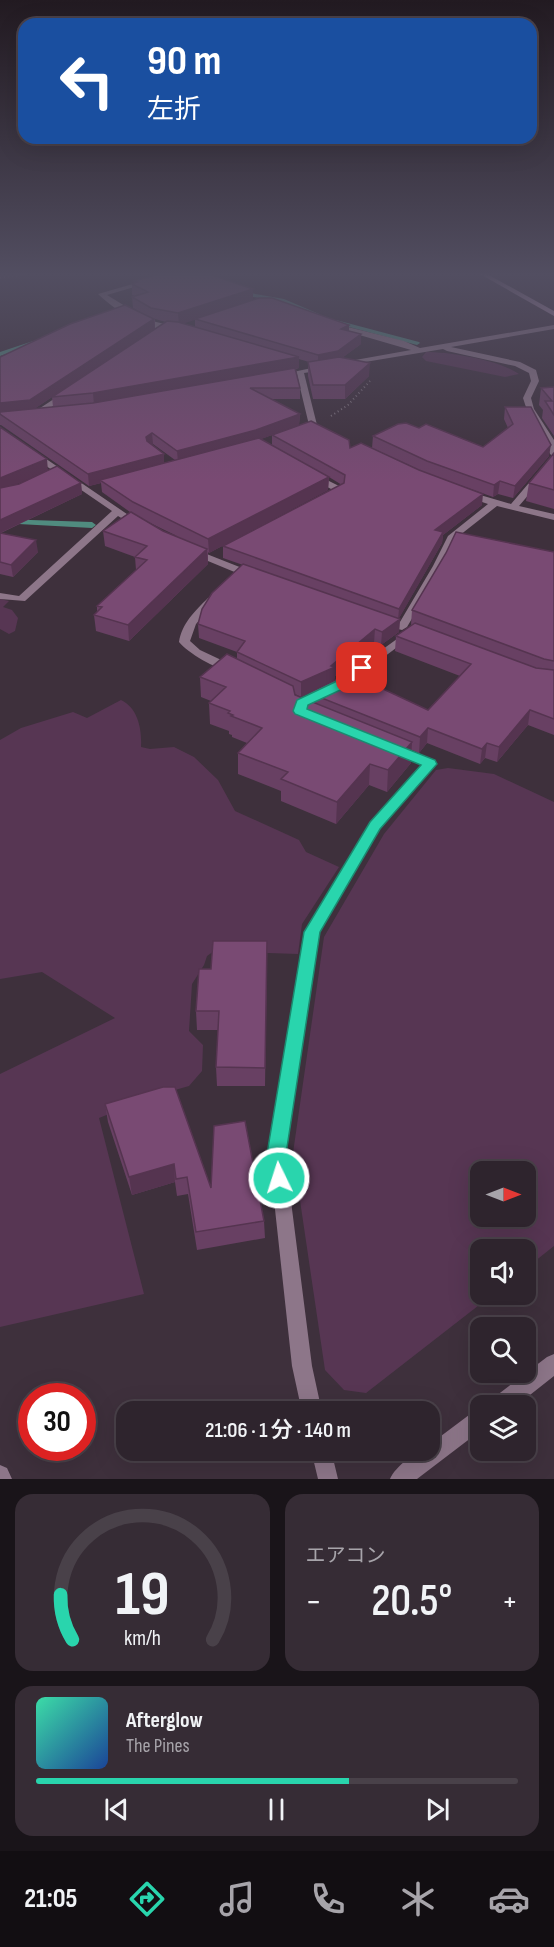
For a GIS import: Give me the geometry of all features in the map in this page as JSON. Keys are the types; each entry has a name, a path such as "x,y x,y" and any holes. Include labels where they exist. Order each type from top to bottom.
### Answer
{"street":[{"path":"401,343 418,350"},
{"path":"277,376 467,343"},
{"path":"440,348 517,364 533,372 535,381 527,398 530,410 550,440 554,454"},
{"path":"297,363 318,369"},
{"path":"300,372 310,424 323,430"},
{"path":"28,418 72,392"},
{"path":"19,418 50,415"},
{"path":"30,451 53,474 86,491 150,532"},
{"path":"514,506 554,460"},
{"path":"310,473 340,490 320,501"},
{"path":"86,491 98,488"},
{"path":"453,489 494,504 514,506 554,517"},
{"path":"333,688 344,683 407,630 451,538 494,504"},
{"path":"0,596 21,599 117,512"},
{"path":"179,546 215,556 232,579"},
{"path":"238,672 195,652 184,642 185,631 232,579 262,579"},
{"path":"310,1401 302,1366 277,1154 312,932 375,825 430,764 387,746"},
{"path":"513,1395 554,1364"},
{"path":"400,1479 470,1426"},
{"path":"324,1461 328,1479"}],"path":[{"path":"310,424 339,412 374,378"}],"shaded area":[{"path":"426,352 474,358 500,365 519,374 505,377 426,361 422,357"},
{"path":"0,599 9,601 3,607 12,610 18,618 15,631 9,634 0,629"},
{"path":"121,700 131,708 138,720 141,747 150,749 174,747 194,757 218,780 235,811 299,840 306,852 339,867 302,924 298,954 214,951 207,956 192,984 189,1031 203,1045 202,1071 189,1086 154,1096 99,1118 144,1294 0,1327 0,1074 115,1018 42,972 0,979 0,740 21,728 73,712 87,718"},
{"path":"448,768 494,774 554,802 554,1246 536,1260 536,1239 470,1239 470,1305 479,1305 366,1393 344,1390 325,1370 293,1153 324,937 384,834 436,770"}],"building":[{"path":"30,343 117,343 30,400 0,403 0,357"},
{"path":"134,343 251,343 299,357 93,393 52,397"},
{"path":"277,343 349,343 338,351 318,355"},
{"path":"339,357 370,363 345,385 313,385 308,362"},
{"path":"295,368 300,388 250,388 300,414 256,430 177,451 152,433 146,437 147,441 164,454 88,474 0,414 0,412 93,403"},
{"path":"554,387 554,415 545,401 552,401 541,388"},
{"path":"505,407 531,407 551,445 515,486 500,481 494,485 427,461 373,436 398,424 406,423 419,428 426,424 483,447 513,424"},
{"path":"311,421 349,440 350,448 361,443 419,470 483,494 435,530 443,532 399,609 223,546 344,483 345,475 272,435"},
{"path":"0,427 47,459 0,478"},
{"path":"259,438 329,477 208,539 133,502 100,480"},
{"path":"554,453 554,490 529,483"},
{"path":"57,466 81,483 0,520 0,488 19,484"},
{"path":"131,512 163,531 207,549 128,625 94,615 102,607 97,606 147,560 135,557 147,546 103,531"},
{"path":"456,532 554,552 554,661 412,610"},
{"path":"0,533 36,540 11,565 0,562"},
{"path":"243,564 400,619 382,632 375,629 331,666 335,667 301,682 237,652 245,641 198,624 202,609 212,593"},
{"path":"415,623 536,668 554,670 554,719 530,710 499,747 487,743 482,749 428,728 420,737 309,693 349,673 428,710 471,664 396,636"},
{"path":"227,654 293,686 295,695 412,742 388,770 370,764 337,802 281,779 288,772 238,753 262,728 231,716 233,715 228,713 230,711 209,703 226,687 200,677"},
{"path":"213,941 267,941 265,1068 216,1067 219,1011 196,1011 199,969 211,969"},
{"path":"163,1087 175,1087 211,1188 214,1126 245,1121 264,1221 196,1232 187,1177 176,1179 174,1164 129,1177 105,1104"}],"waterway":[{"path":"0,354 33,343"},
{"path":"0,521 92,525"}],"route":[{"path":"279,1178 277,1154 312,932 375,825 430,764 300,711 302,703 344,683 362,668"}]}
